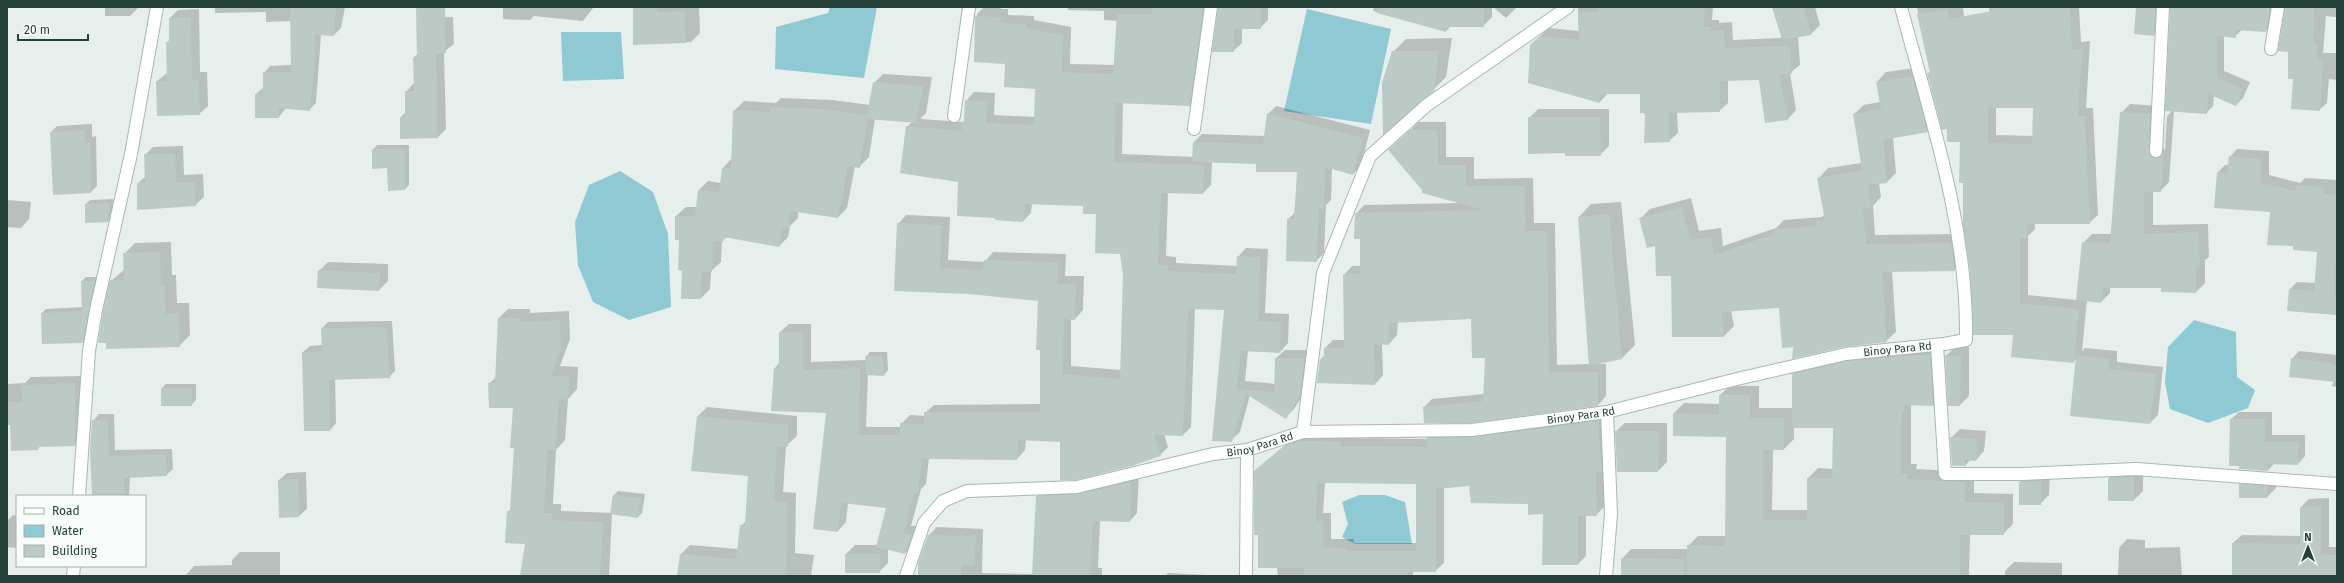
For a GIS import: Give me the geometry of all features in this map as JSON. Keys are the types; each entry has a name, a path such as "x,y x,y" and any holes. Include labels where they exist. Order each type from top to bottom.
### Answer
{"street":[{"path":"79,495 89,351 96,310 131,154 157,7"},
{"path":"954,116 970,7"},
{"path":"1194,129 1210,7"},
{"name":"Binoy Para Rd","path":"906,576 924,523 943,501 967,491 1077,487 1213,454 1247,450 1303,432 1472,430 1607,412 1737,379 1846,354 1937,345 1966,340 1966,304 1953,204 1900,7"},
{"path":"2156,151 2163,7"},
{"path":"2271,49 2278,7"},
{"path":"1303,432 1323,273 1370,156 1427,105 1563,8"},
{"path":"1937,345 1946,474 2023,474 2136,469 2337,484"},
{"path":"1606,576 1611,514 1607,412"},
{"path":"1246,576 1247,450"}],"water":[{"path":"830,7 877,7 864,78 775,69 776,27 828,13"},
{"path":"1307,9 1391,29 1371,124 1284,111"},
{"path":"561,32 621,32 624,79 563,81"},
{"path":"620,171 653,192 668,234 671,307 629,320 593,302 578,265 575,222 589,185"},
{"path":"2194,320 2236,332 2237,377 2255,390 2248,408 2208,423 2170,409 2165,382 2168,347"},
{"path":"1359,495 1385,495 1405,502 1412,544 1355,544 1342,537 1348,524 1342,502"}],"building":[{"path":"290,7 336,7 334,36 315,35 315,58 310,111 279,108 279,118 255,118 255,94 263,94 263,72 291,72"},
{"path":"416,7 445,7 446,53 436,54 438,138 400,139 400,117 405,117 405,91 414,91 413,57 417,57"},
{"path":"633,7 657,7 657,12 685,11 686,43 633,45"},
{"path":"1203,7 1190,106 1115,103 1114,162 1204,165 1203,194 1161,193 1158,264 1168,265 1168,271 1236,274 1237,256 1260,257 1258,321 1281,322 1280,353 1241,351 1237,389 1274,392 1275,358 1305,358 1300,396 1286,419 1246,394 1232,442 1212,441 1224,310 1188,309 1183,436 1154,435 1161,456 1132,466 1076,480 1060,480 1060,442 1018,440 1017,460 922,459 918,493 914,493 904,534 912,534 905,554 876,547 886,508 841,503 838,532 813,529 826,413 771,411 774,368 779,368 779,332 803,332 803,370 860,368 859,435 900,435 900,423 924,424 924,412 1040,412 1040,350 1036,350 1038,301 969,294 894,291 897,223 942,225 940,268 983,270 984,260 1058,262 1057,284 1076,284 1075,320 1064,319 1063,374 1120,379 1123,274 1120,254 1095,253 1096,214 1083,214 1083,206 1025,204 1023,222 995,220 995,218 957,216 958,182 900,173 906,126 961,131 962,122 964,122 965,100 987,101 986,123 1034,125 1035,89 1004,87 1005,64 974,62 975,16 1001,17 1000,23 1026,24 1026,28 1063,35 1062,72 1113,74 1117,14 1152,14 1152,8"},
{"path":"1218,7 1261,7 1261,29 1234,29 1234,52 1212,52"},
{"path":"1378,7 1484,7 1484,27 1446,27 1446,32 1377,13"},
{"path":"1597,7 1705,7 1704,27 1711,27 1711,31 1724,30 1725,48 1790,46 1792,74 1780,75 1788,120 1765,123 1759,80 1720,81 1720,112 1669,113 1670,142 1644,143 1645,116 1644,113 1640,113 1640,94 1600,94 1600,103 1528,83 1530,45 1540,36 1579,40 1578,13 1598,12"},
{"path":"1772,7 1804,7 1811,35 1782,40"},
{"path":"1991,7 2070,7 2072,50 2082,49 2078,116 2085,116 2090,224 2027,224 2027,238 2020,238 2020,303 2079,309 2074,363 2011,357 2013,335 1973,335 1970,271 1963,225 1963,183 1959,183 1960,142 1947,142 1947,129 1942,130 1927,73 1930,73 1917,14 1948,9 1949,19 1992,11","holes":["1988,108 2033,108 2032,144 1988,143"]},
{"path":"2136,7 2155,7 2154,36 2134,34"},
{"path":"2170,7 2270,7 2266,32 2236,30 2236,38 2217,36 2217,78 2243,89 2236,106 2208,94 2207,114 2165,111"},
{"path":"2285,7 2314,7 2313,43 2318,44 2317,60 2323,60 2320,111 2291,109 2293,79 2288,79 2288,52 2278,51"},
{"path":"191,17 192,80 199,80 200,115 157,116 156,81 167,81 166,42 169,42 169,18"},
{"path":"1392,51 1439,51 1434,91 1383,135 1382,83"},
{"path":"1912,76 1928,132 1883,140 1887,183 1868,185 1872,208 1863,209 1866,244 1951,243 1955,271 1882,272 1887,342 1844,347 1792,359 1793,347 1782,348 1779,308 1721,312 1724,337 1672,337 1671,276 1656,276 1655,246 1647,248 1639,218 1682,207 1690,240 1711,237 1714,255 1774,234 1773,229 1817,226 1816,221 1825,221 1817,178 1862,170 1853,114 1881,109 1876,82"},
{"path":"873,82 923,86 917,123 867,119 860,168 848,166 838,218 790,211 789,229 782,228 779,247 724,237 723,242 713,241 712,272 702,272 701,299 681,299 682,271 678,270 679,240 675,240 675,216 695,216 698,190 719,192 722,168 731,168 733,110 770,112 770,107 823,109 867,115"},
{"path":"2120,112 2150,114 2149,151 2150,155 2155,158 2160,157 2163,152 2166,116 2161,192 2144,192 2144,234 2199,232 2200,267 2196,267 2196,293 2161,292 2161,288 2103,288 2101,303 2076,300 2082,242 2110,243"},
{"path":"1267,113 1363,138 1353,175 1325,167 1324,209 1319,209 1317,262 1286,261 1287,219 1294,219 1297,172 1256,172 1256,164 1192,162 1193,142 1263,144"},
{"path":"1528,117 1600,117 1601,156 1565,156 1565,153 1528,154"},
{"path":"85,130 86,143 90,142 91,193 53,195 50,132"},
{"path":"1410,130 1438,130 1438,165 1466,165 1466,186 1525,186 1526,231 1547,231 1549,372 1598,372 1598,406 1471,423 1424,423 1423,407 1483,401 1485,358 1472,358 1471,319 1390,323 1389,345 1374,344 1375,385 1317,383 1320,359 1324,359 1324,348 1344,348 1343,274 1360,274 1360,239 1354,239 1355,213 1484,210 1422,193 1422,190 1388,150"},
{"path":"372,149 405,149 405,190 388,191 387,168 372,169"},
{"path":"144,154 175,154 176,182 195,182 196,206 137,210 137,183 145,183"},
{"path":"2229,156 2261,159 2262,183 2296,191 2297,185 2324,187 2324,194 2337,195 2335,294 2337,294 2337,315 2287,311 2289,289 2314,291 2317,252 2293,250 2293,246 2267,245 2270,212 2214,208 2217,172 2227,173"},
{"path":"110,203 108,222 85,223 85,204"},
{"path":"1609,214 1622,359 1589,366 1578,217"},
{"path":"160,252 161,286 165,286 166,314 178,313 180,347 106,349 106,343 98,343 103,311 110,280 124,280 123,253"},
{"path":"318,270 380,273 379,291 317,288"},
{"path":"81,281 95,281 83,343 42,344 41,313 82,311"},
{"path":"498,318 521,318 521,322 560,320 561,349 551,376 569,376 568,400 559,399 556,450 547,450 544,513 552,513 552,520 603,522 600,576 520,576 525,544 505,543 507,511 510,511 514,448 510,448 513,408 489,408 488,383 495,383"},
{"path":"386,327 390,378 329,380 330,431 304,431 302,352 322,351 321,328"},
{"path":"1909,355 1930,355 1933,406 1904,405 1904,411 1902,411 1901,474 1907,474 1907,479 1965,482 1965,502 2004,503 2004,535 1960,535 1960,576 1687,576 1687,545 1725,546 1726,437 1673,436 1673,413 1719,414 1719,395 1750,395 1750,418 1784,418 1784,450 1763,450 1763,520 1807,520 1807,478 1832,478 1833,428 1792,428 1792,374 1847,361"},
{"path":"1945,355 1961,356 1960,406 1948,406"},
{"path":"2076,355 2110,359 2109,369 2156,374 2150,424 2070,416"},
{"path":"865,356 883,356 884,376 866,375"},
{"path":"2291,358 2331,363 2337,366 2337,382 2289,377"},
{"path":"75,383 75,446 38,447 38,450 11,451 10,425 7,425 7,402 22,402 22,385"},
{"path":"161,388 192,388 192,406 161,406"},
{"path":"697,416 788,425 788,447 777,447 774,501 787,502 786,576 677,576 680,554 736,559 740,525 745,526 748,476 691,471"},
{"path":"2230,419 2265,419 2265,442 2298,442 2298,465 2268,464 2268,471 2239,469 2239,466 2229,466"},
{"path":"92,420 108,420 109,456 166,454 167,476 124,478 125,495 92,495 90,450"},
{"path":"1598,421 1602,472 1596,472 1597,516 1578,516 1578,565 1542,565 1543,514 1528,515 1528,504 1471,503 1469,486 1436,489 1436,572 1407,572 1407,575 1381,576 1304,576 1304,568 1258,568 1258,535 1254,535 1254,471 1284,446 1300,441 1320,441 1341,442 1341,446 1427,447 1426,438 1473,437","holes":["1317,483 1416,484 1416,551 1346,551 1346,548 1323,547 1323,521 1316,521"]},
{"path":"1615,431 1659,431 1658,472 1617,472"},
{"path":"1950,437 1977,439 1976,461 1965,460 1965,466 1952,466"},
{"path":"2134,477 2134,501 2108,501 2108,478"},
{"path":"298,479 299,517 279,518 278,480"},
{"path":"2041,481 2041,505 2019,505 2019,482"},
{"path":"1131,482 1130,522 1093,521 1090,576 1032,576 1036,496 1079,494"},
{"path":"2239,484 2268,486 2267,498 2239,498"},
{"path":"613,495 641,498 638,518 610,514"},
{"path":"2321,506 2321,555 2337,555 2337,576 2232,576 2232,543 2300,544 2300,507"},
{"path":"928,535 976,536 975,565 962,565 961,576 918,576 918,563"},
{"path":"845,554 880,554 880,573 845,573"},
{"path":"1621,558 1684,559 1684,576 1621,576"}]}
